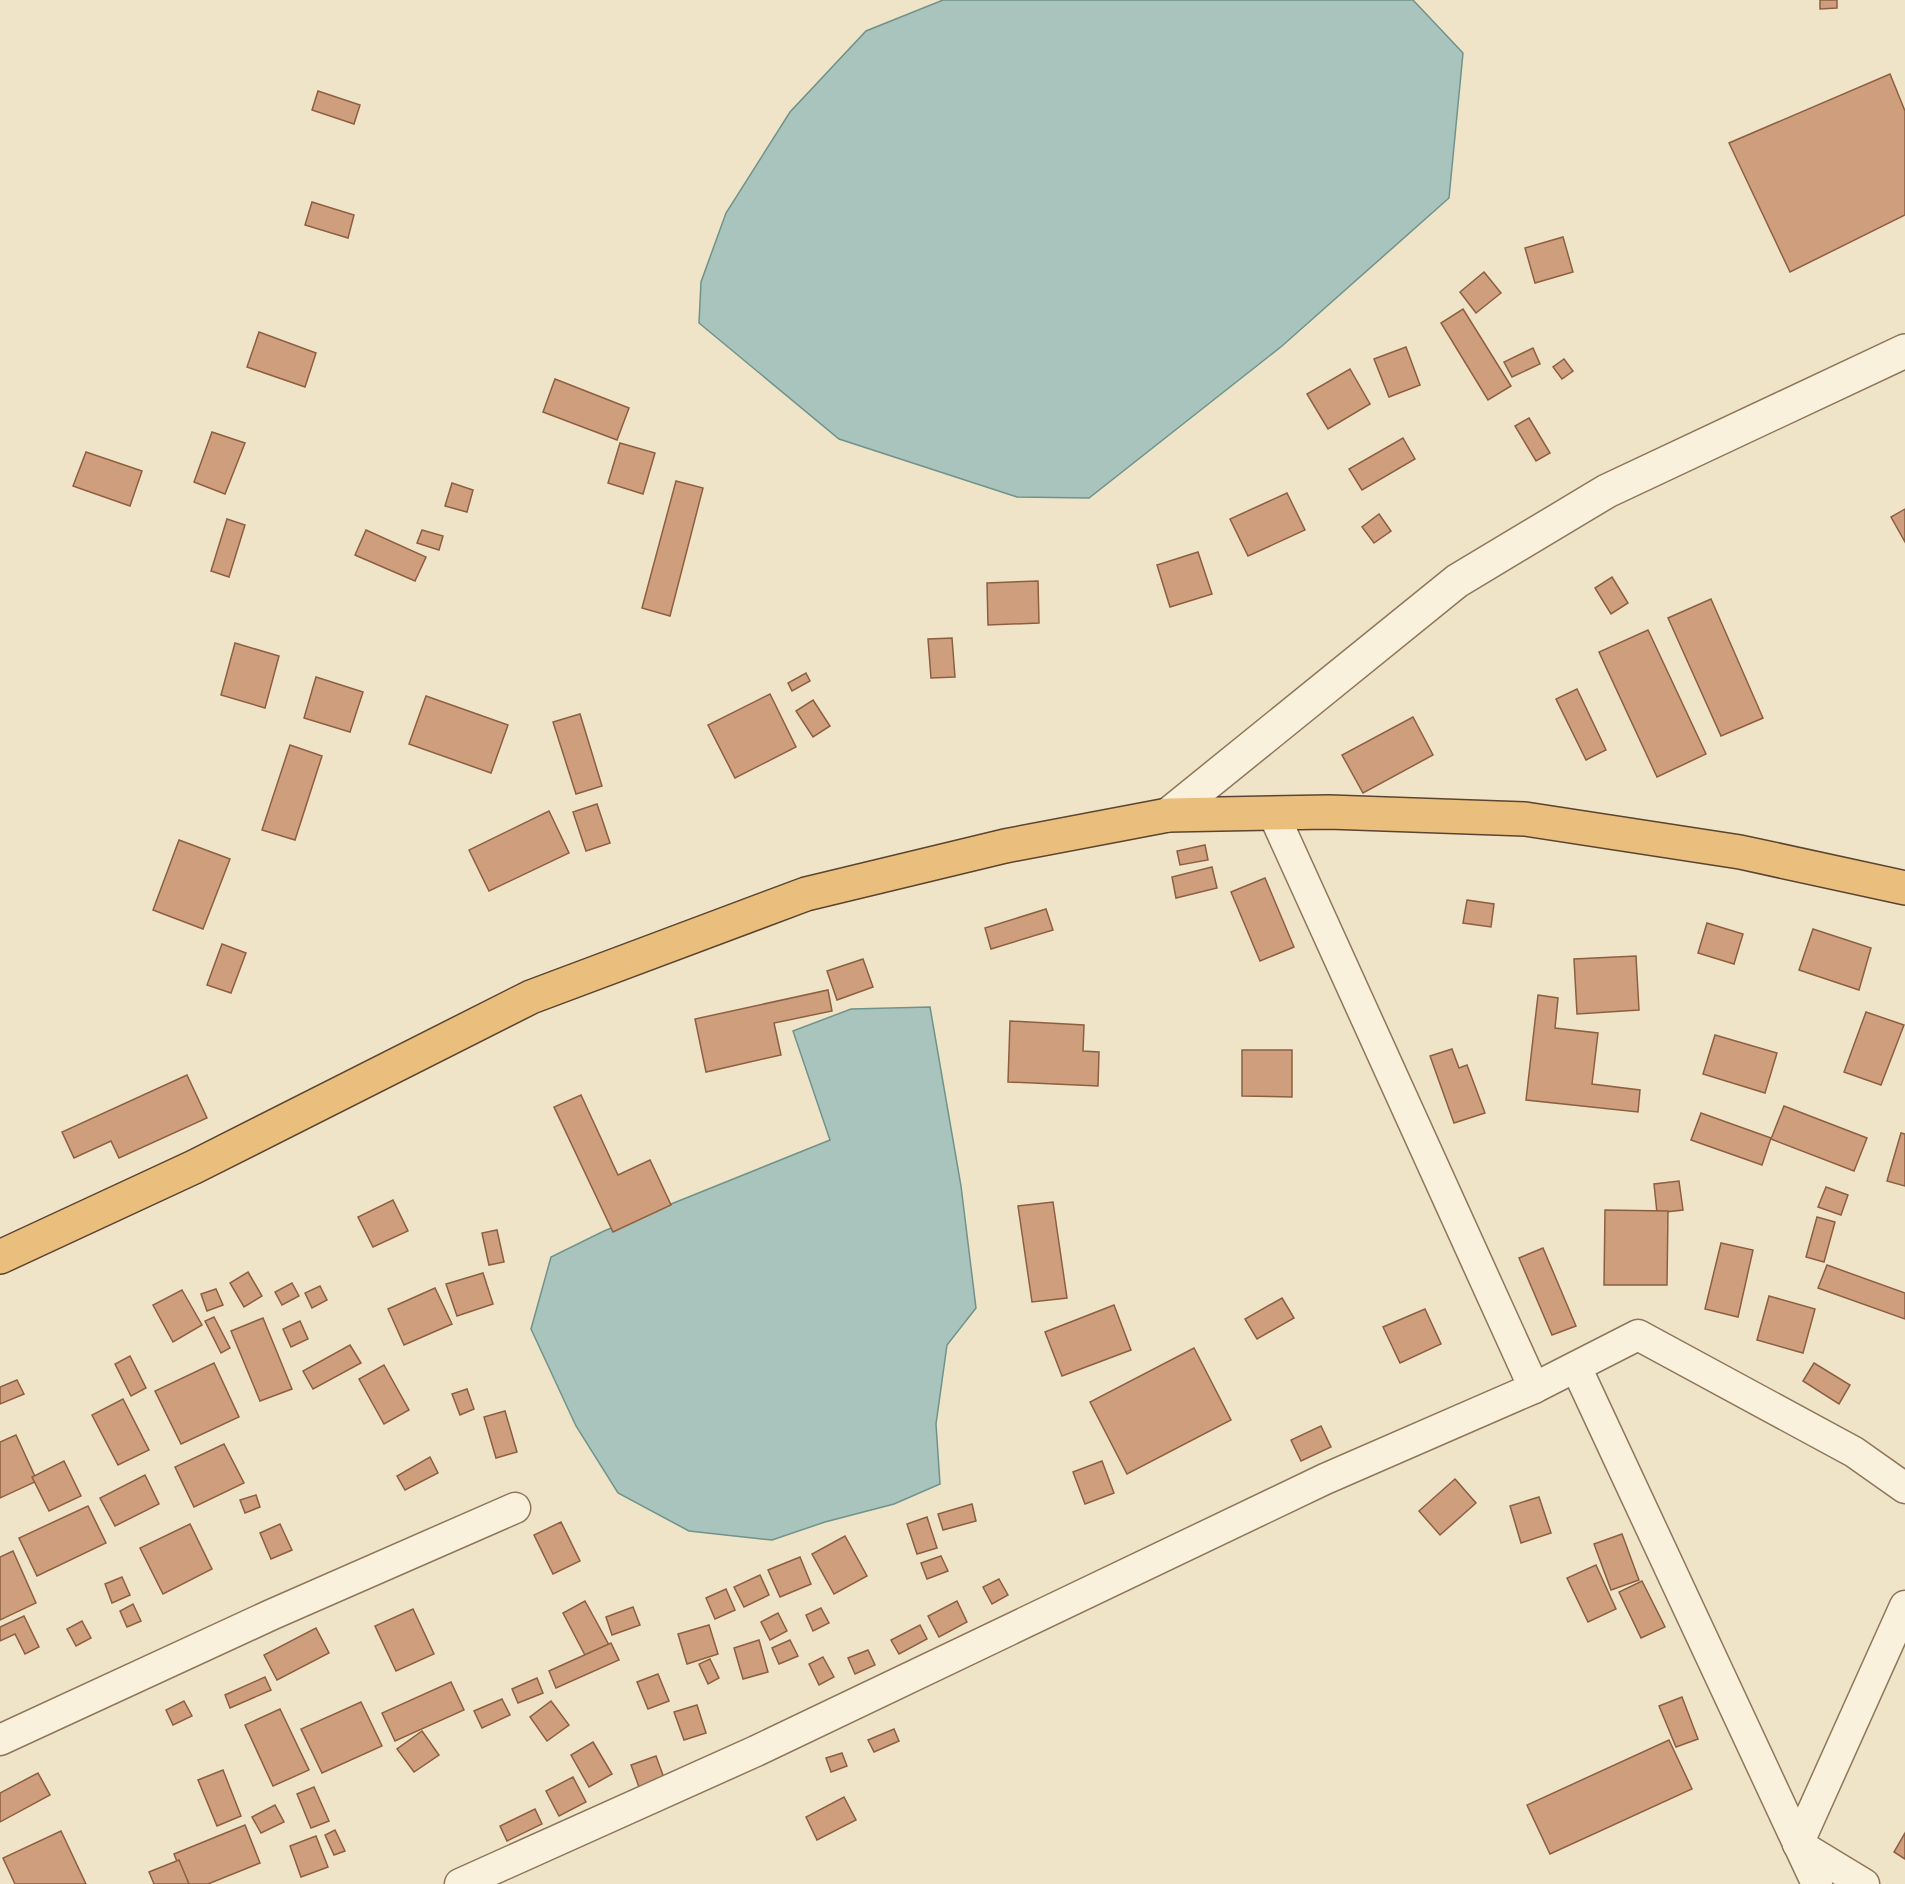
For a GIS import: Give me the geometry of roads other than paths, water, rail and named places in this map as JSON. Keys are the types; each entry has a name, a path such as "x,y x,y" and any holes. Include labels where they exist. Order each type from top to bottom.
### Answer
{"highway":[{"path":"0,1257 194,1167 531,997 807,894 1005,846 1168,815 1329,812 1525,819 1740,852 1905,888"}],"street":[{"path":"1168,815 1457,581 1607,491 1905,351"},
{"path":"1273,813 1534,1388"},
{"path":"460,1884 756,1751 1325,1479 1534,1388 1638,1335 1854,1452 1905,1488"},
{"path":"1576,1366 1817,1884"},
{"path":"0,1740 273,1614 515,1508"},
{"path":"1798,1844 1905,1606"},
{"path":"1798,1844 1864,1884"}],"water":[{"path":"943,0 1413,0 1463,53 1449,198 1282,346 1089,498 1017,497 839,439 699,323 701,282 726,213 790,112 866,31"},
{"path":"930,1007 961,1186 976,1308 947,1345 936,1424 940,1484 894,1504 825,1522 772,1540 689,1531 618,1493 576,1426 531,1329 551,1257 604,1231 830,1140 793,1031 851,1009"}]}
